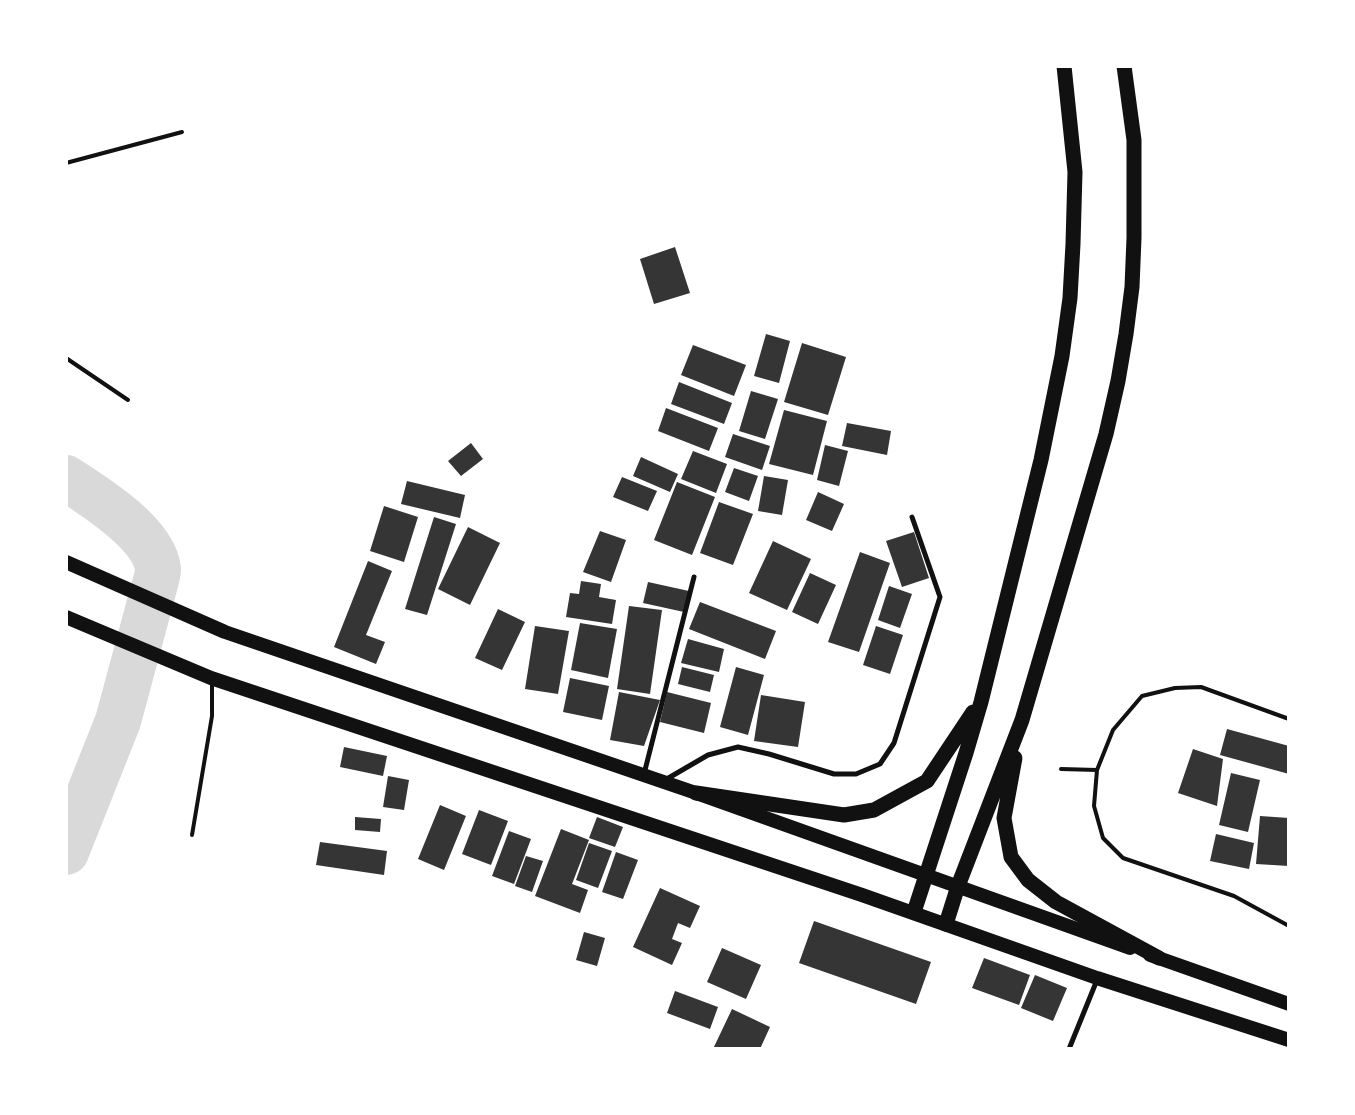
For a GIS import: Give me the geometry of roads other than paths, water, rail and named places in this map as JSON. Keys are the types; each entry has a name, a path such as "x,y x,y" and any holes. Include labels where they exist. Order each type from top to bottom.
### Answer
{"highway":[{"path":"914,912 966,753 980,702 1041,460 1062,356 1071,289 1075,172 1064,66"},
{"path":"946,924 958,886 1022,720 1106,434 1118,381 1132,287 1135,188 1134,140 1124,66"},
{"path":"66,562 225,632 696,792 1289,1004"},
{"path":"66,617 206,676 914,912 1097,978 1289,1040"},
{"path":"696,792 844,815 874,810 927,781 980,702"},
{"path":"1022,720 1004,818 1011,857 1028,880 1056,902 1160,958"}],"street":[{"path":"664,781 708,756 738,747 769,754 834,774 856,774 880,764 894,743 940,597 912,517"},
{"path":"644,775 694,577"},
{"path":"1069,1049 1097,978"}],"lane":[{"path":"66,163 182,132"},
{"path":"66,358 128,400"},
{"path":"192,835 212,716 206,676"},
{"path":"1289,719 1201,687 1175,688 1142,696 1113,730 1097,770 1094,806 1103,838 1123,858 1234,896 1289,926"},
{"path":"1061,769 1097,770"}],"waterway":[{"path":"66,478 106,505 135,529 154,555 158,569 118,721 66,852"}]}
